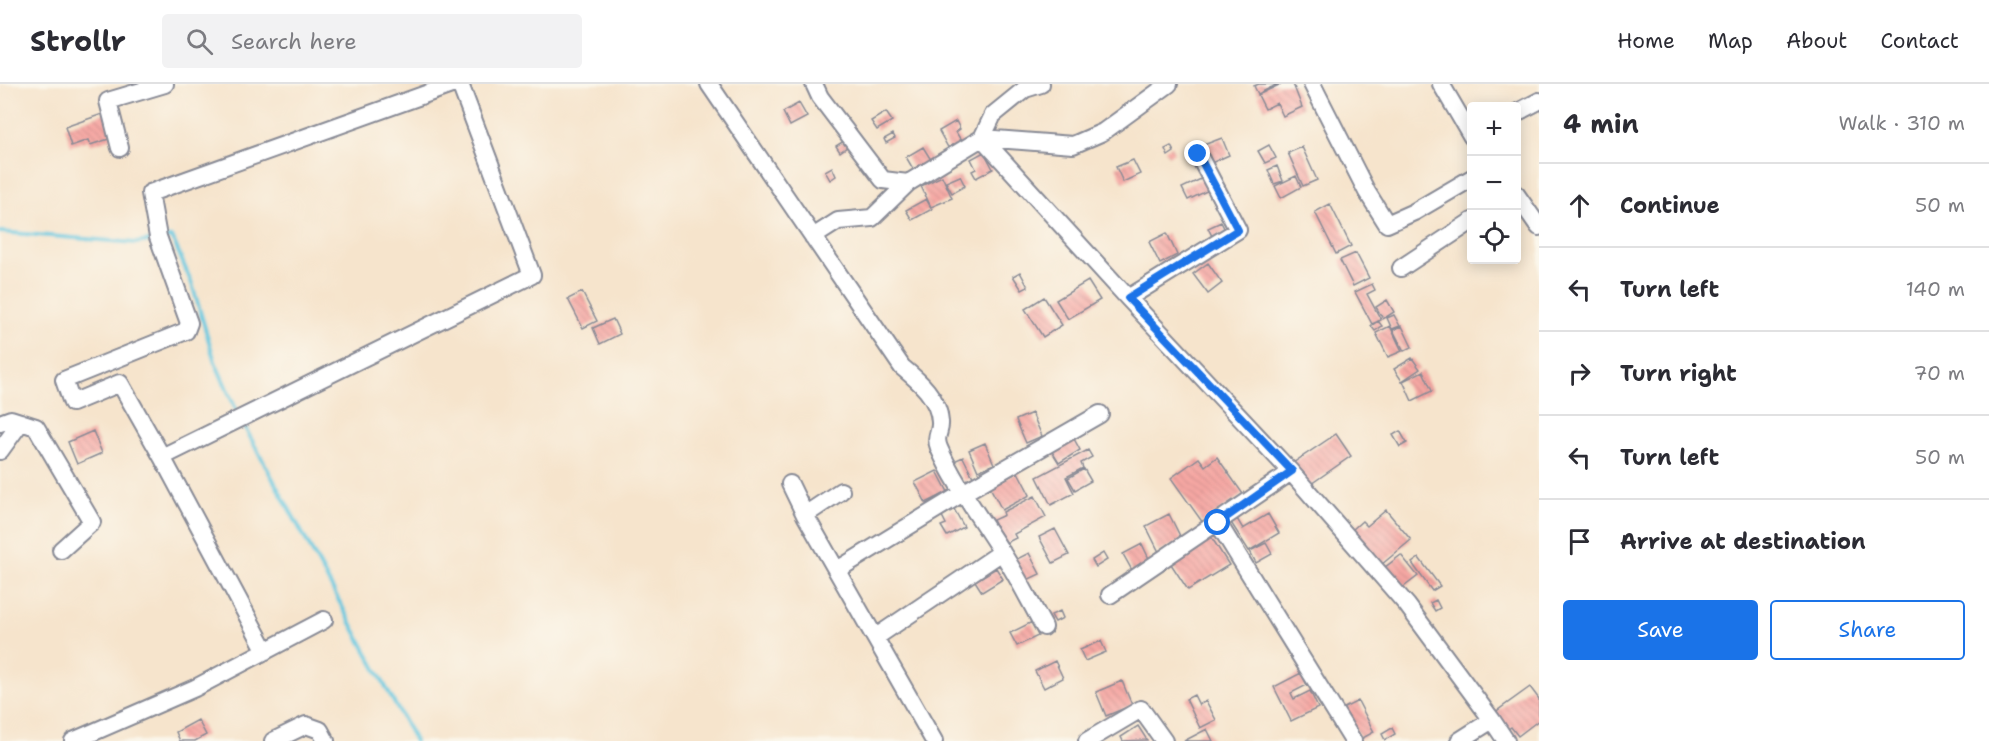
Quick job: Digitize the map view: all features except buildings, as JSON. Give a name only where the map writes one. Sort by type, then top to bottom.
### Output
[{"type":"street","points":[[120,148],[108,101],[165,84]]},
{"type":"street","points":[[266,651],[120,383],[72,404],[64,380],[186,331],[189,323],[159,241],[150,193],[454,84]]},
{"type":"street","points":[[162,457],[532,275],[460,84]]},
{"type":"street","points":[[709,84],[902,367],[923,385],[936,406],[941,423],[936,438],[963,493],[1002,552],[1044,627]]},
{"type":"street","points":[[814,84],[820,97],[882,180],[908,183]]},
{"type":"street","points":[[813,237],[838,221],[872,218],[908,183],[981,138],[993,115],[1025,89],[1041,84]]},
{"type":"street","points":[[981,138],[1073,145],[1103,132],[1169,84]]},
{"type":"street","points":[[1312,84],[1367,192],[1387,224],[1414,212],[1467,181]]},
{"type":"street","points":[[1441,84],[1467,128]]},
{"type":"street","points":[[1521,110],[1539,101]]},
{"type":"street","points":[[981,138],[1292,471],[1407,605],[1506,741]]},
{"type":"street","points":[[1128,298],[1238,230],[1198,154]]},
{"type":"street","points":[[1521,201],[1539,227]]},
{"type":"street","points":[[1401,268],[1467,224]]},
{"type":"street","points":[[837,570],[963,493],[1100,414]]},
{"type":"street","points":[[0,423],[11,419],[36,428],[92,522],[61,550]]},
{"type":"street","points":[[0,451],[21,422]]},
{"type":"street","points":[[1110,595],[1292,471]]},
{"type":"street","points":[[790,484],[805,515],[934,741]]},
{"type":"street","points":[[805,515],[841,491]]},
{"type":"street","points":[[1218,523],[1353,741]]},
{"type":"street","points":[[876,637],[1002,552]]},
{"type":"street","points":[[73,741],[195,688],[324,620]]},
{"type":"street","points":[[1088,741],[1141,710],[1164,741]]},
{"type":"street","points":[[1459,741],[1492,720]]},
{"type":"street","points":[[273,741],[306,725],[320,730],[326,741]]},
{"type":"waterway","points":[[0,232],[136,243],[155,240]]},
{"type":"waterway","points":[[162,239],[172,237],[192,284],[215,362],[238,414]]},
{"type":"waterway","points":[[243,424],[415,741]]},
{"type":"route","points":[[1198,154],[1238,230],[1128,298],[1292,471],[1218,523]]}]
